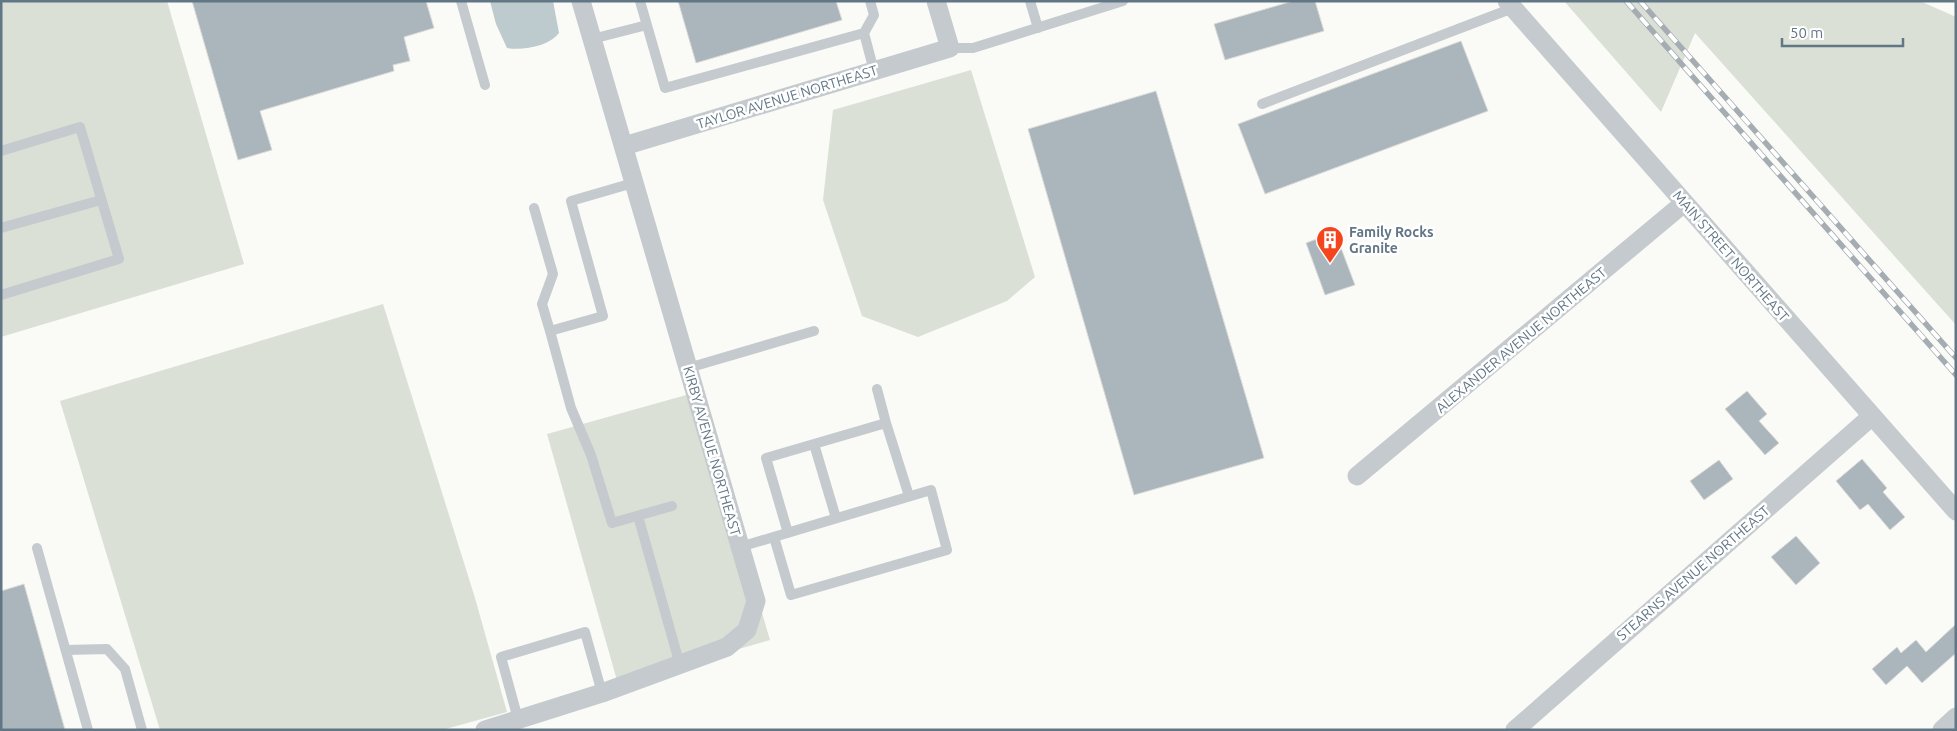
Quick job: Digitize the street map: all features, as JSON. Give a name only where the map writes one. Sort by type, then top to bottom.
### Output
[{"type":"street","name":"KIRBY AVENUE NORTHEAST","points":[[487,729],[602,693],[727,647],[747,630],[756,601],[581,1]]},
{"type":"street","points":[[936,1],[950,48]]},
{"type":"street","name":"MAIN STREET NORTHEAST","points":[[1510,5],[1956,511]]},
{"type":"street","name":"TAYLOR AVENUE NORTHEAST","points":[[624,146],[950,48]]},
{"type":"street","name":"ALEXANDER AVENUE NORTHEAST","points":[[1357,476],[1684,203]]},
{"type":"street","name":"STEARNS AVENUE NORTHEAST","points":[[1515,730],[1872,416]]},
{"type":"street","points":[[1942,730],[1956,718]]},
{"type":"lane","points":[[461,1],[485,85]]},
{"type":"lane","points":[[640,1],[665,88],[864,33]]},
{"type":"lane","points":[[870,1],[874,15],[864,33],[874,71]]},
{"type":"lane","points":[[1030,1],[1038,28]]},
{"type":"lane","points":[[950,48],[973,48],[1123,1]]},
{"type":"lane","points":[[1262,104],[1510,5]]},
{"type":"lane","points":[[592,39],[647,25]]},
{"type":"lane","points":[[1,151],[80,128],[119,259],[1,295]]},
{"type":"lane","points":[[550,331],[603,316],[571,201],[633,183]]},
{"type":"lane","points":[[1,228],[101,200]]},
{"type":"lane","points":[[534,208],[553,274],[542,304],[571,408],[591,455],[612,523],[672,506]]},
{"type":"lane","points":[[688,368],[814,331]]},
{"type":"lane","points":[[877,390],[909,496]]},
{"type":"lane","points":[[788,533],[766,458],[886,424]]},
{"type":"lane","points":[[814,444],[836,518]]},
{"type":"lane","points":[[740,547],[931,490],[947,550],[791,595],[774,538]]},
{"type":"lane","points":[[638,516],[680,665]]},
{"type":"lane","points":[[37,548],[88,730]]},
{"type":"lane","points":[[518,719],[501,658],[585,632],[602,693]]},
{"type":"lane","points":[[66,650],[107,649],[125,669],[142,730]]},
{"type":"shaded area","points":[[1,1],[167,1],[244,264],[1,337]]},
{"type":"shaded area","points":[[490,1],[553,1],[559,33],[542,44],[520,49],[507,48],[496,24]]},
{"type":"shaded area","points":[[1564,1],[1920,1],[1956,17],[1956,325],[1695,33],[1661,112]]},
{"type":"shaded area","points":[[971,70],[1035,277],[1007,301],[918,337],[862,316],[823,200],[833,110]]},
{"type":"shaded area","points":[[383,304],[475,598],[507,712],[442,730],[160,730],[60,401]]},
{"type":"shaded area","points":[[697,392],[770,640],[618,684],[547,434]]},
{"type":"building","points":[[192,1],[426,1],[434,28],[404,37],[410,61],[393,65],[394,71],[260,111],[272,150],[238,160]]},
{"type":"building","points":[[678,1],[836,1],[842,20],[696,63]]},
{"type":"building","points":[[1293,1],[1315,1],[1324,31],[1225,60],[1214,24]]},
{"type":"building","points":[[1461,41],[1488,111],[1265,194],[1238,124]]},
{"type":"building","points":[[1156,91],[1264,458],[1134,495],[1028,129]]},
{"type":"building","name":"Family Rocks Granite","points":[[1335,232],[1355,285],[1325,295],[1306,243]]},
{"type":"building","points":[[1747,391],[1767,414],[1759,421],[1779,443],[1765,455],[1725,409]]},
{"type":"building","points":[[1862,459],[1887,488],[1883,492],[1905,517],[1890,530],[1868,504],[1860,510],[1836,481]]},
{"type":"building","points":[[1719,460],[1733,479],[1704,500],[1690,481]]},
{"type":"building","points":[[1796,536],[1820,563],[1796,585],[1771,557]]},
{"type":"building","points":[[24,584],[65,730],[1,730],[1,591]]},
{"type":"building","points":[[1956,624],[1956,653],[1922,683],[1907,666],[1886,685],[1872,669],[1897,647],[1901,653],[1916,640],[1926,652]]},
{"type":"railway","points":[[1626,1],[1956,375]]},
{"type":"railway","points":[[1640,1],[1956,358]]},
{"type":"place","name":"Family Rocks Granite","points":[[1330,264]]}]
